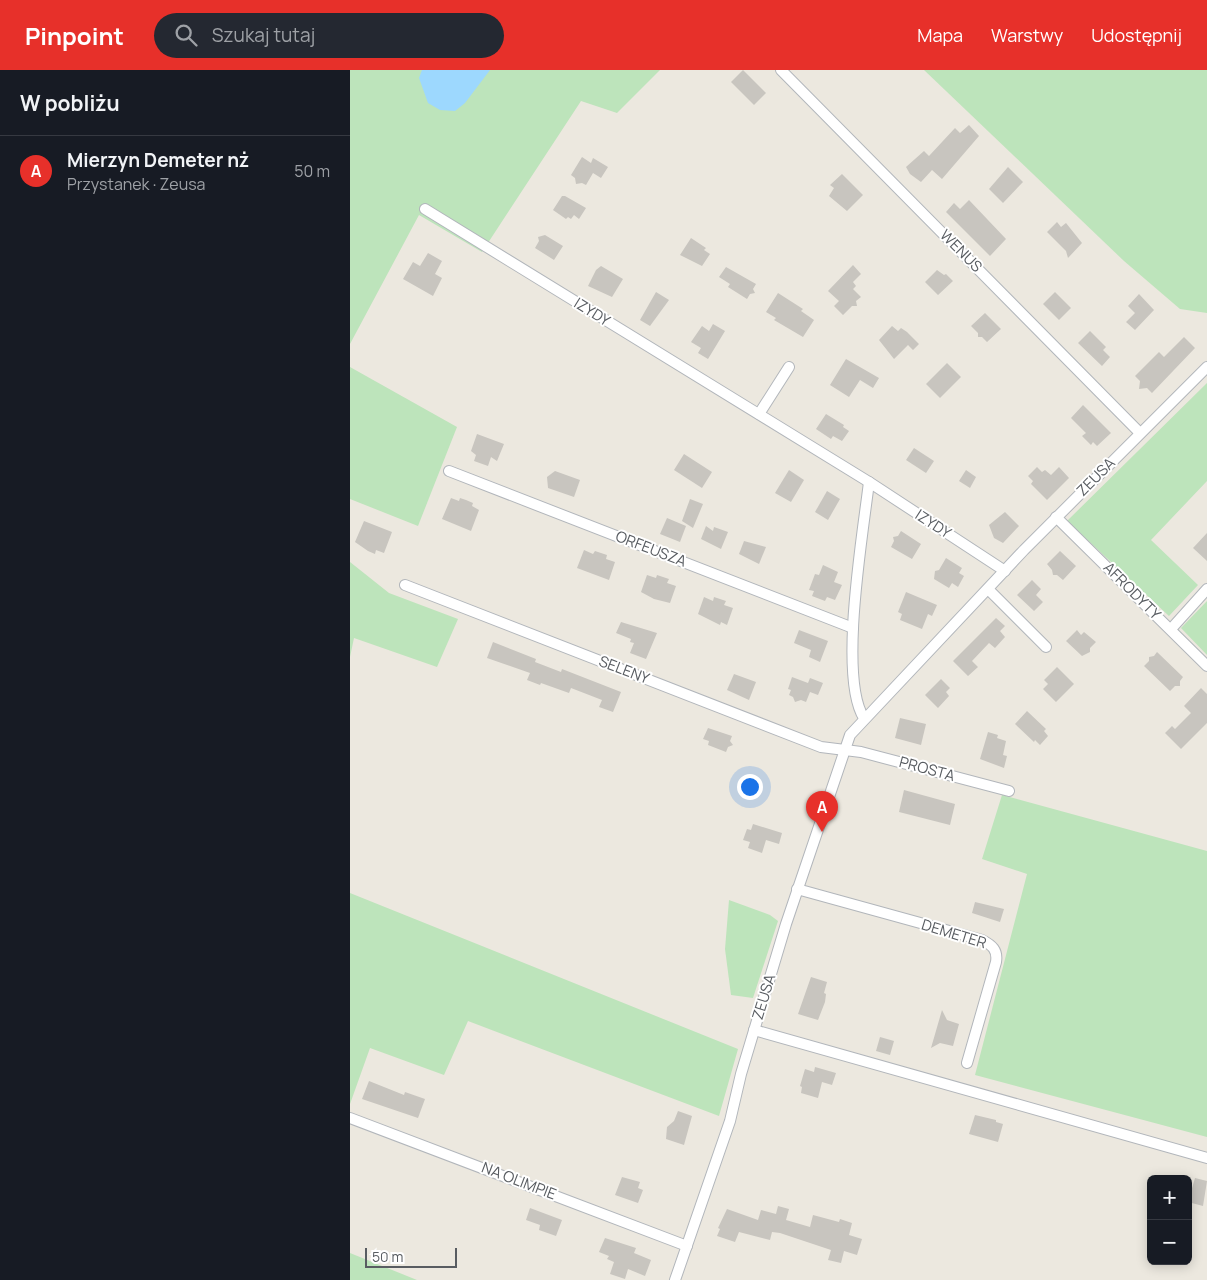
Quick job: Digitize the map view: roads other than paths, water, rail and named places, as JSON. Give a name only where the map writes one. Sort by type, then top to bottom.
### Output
[{"type":"street","name":"WENUS","points":[[781,70],[1140,433]]},
{"type":"street","name":"IZYDY","points":[[425,209],[869,482],[1005,570]]},
{"type":"street","points":[[759,414],[789,367]]},
{"type":"street","name":"ZEUSA","points":[[675,1280],[730,1121],[754,1030],[797,889],[843,750],[852,732],[1056,517],[1207,367]]},
{"type":"street","name":"ORFEUSZA","points":[[449,471],[853,628]]},
{"type":"street","points":[[864,718],[858,707],[854,687],[853,628],[869,482]]},
{"type":"street","name":"AFRODYTY","points":[[1056,517],[1207,666]]},
{"type":"street","name":"SELENY","points":[[405,585],[822,747],[843,750]]},
{"type":"street","points":[[988,589],[1046,647]]},
{"type":"street","points":[[1171,629],[1207,589]]},
{"type":"street","name":"PROSTA","points":[[843,750],[861,752],[1009,791]]},
{"type":"street","name":"DEMETER","points":[[797,889],[982,940],[993,946],[997,956],[996,962],[967,1063]]},
{"type":"street","points":[[754,1030],[1207,1158]]},
{"type":"street","name":"NA OLIMPIE","points":[[350,1118],[687,1246]]},
{"type":"water","points":[[422,70],[490,70],[465,103],[455,111],[440,110],[428,103],[419,78]]},
{"type":"place","name":"Mierzyn Demeter nż","points":[[822,832]]}]
